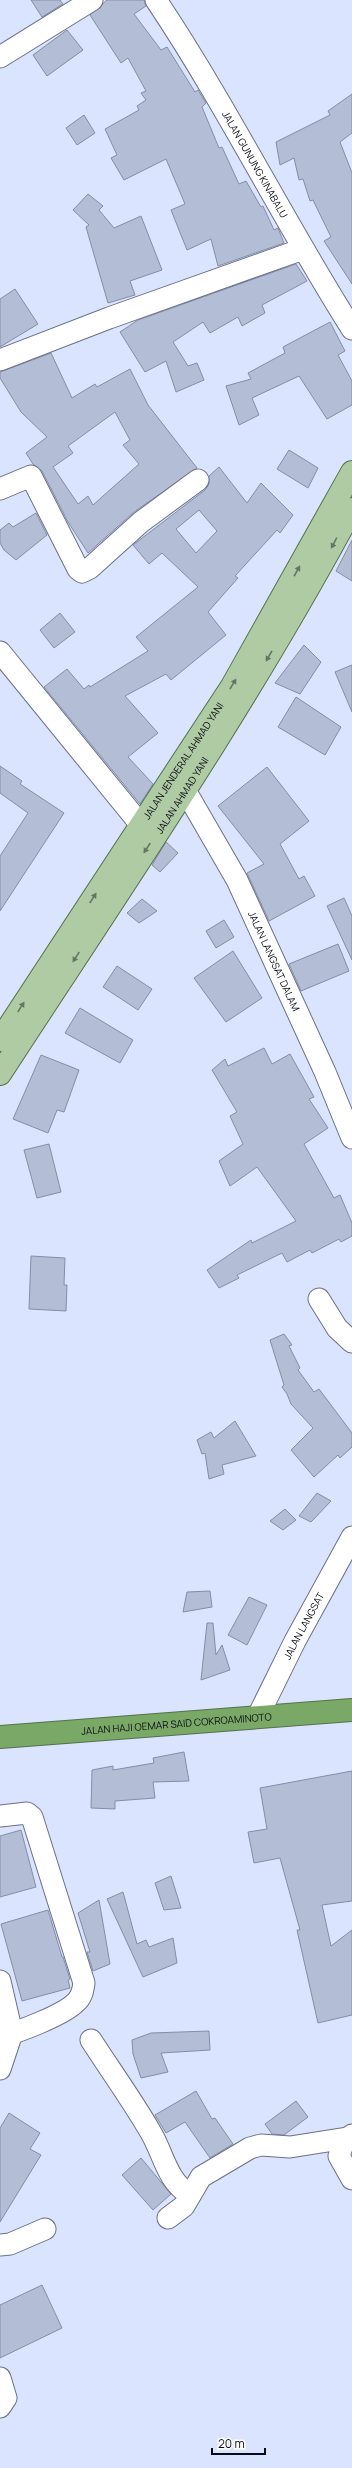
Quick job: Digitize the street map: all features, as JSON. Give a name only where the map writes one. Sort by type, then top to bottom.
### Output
[{"type":"highway","name":"JALAN HAJI OEMAR SAID COKROAMINOTO","points":[[0,1737],[258,1716],[352,1710]]},
{"type":"main road","name":"JALAN JENDERAL AHMAD YANI","points":[[0,1040],[232,686],[352,472]]},
{"type":"main road","name":"JALAN AHMAD YANI","points":[[0,1074],[250,690],[315,579],[352,509]]},
{"type":"street","points":[[0,57],[92,0]]},
{"type":"street","name":"JALAN GUNUNG KINABALU","points":[[156,0],[180,35],[279,204],[303,249],[352,329]]},
{"type":"street","points":[[0,360],[109,318],[303,249]]},
{"type":"street","points":[[0,489],[31,476],[78,569],[82,572],[90,568],[141,522],[198,480]]},
{"type":"street","points":[[0,652],[141,825]]},
{"type":"street","name":"JALAN LANGSAT DALAM","points":[[185,790],[236,880],[325,1072],[352,1138]]},
{"type":"street","points":[[319,1299],[337,1328],[352,1342]]},
{"type":"street","name":"JALAN LANGSAT","points":[[258,1716],[295,1641],[352,1538]]},
{"type":"street","points":[[0,1816],[27,1813],[32,1818],[84,1983],[83,1993],[76,2002],[66,2010],[6,2035]]},
{"type":"street","points":[[0,1981],[6,2035],[2,2059]]},
{"type":"street","points":[[91,2040],[151,2131],[171,2177],[182,2190],[190,2195]]},
{"type":"street","points":[[168,2218],[180,2211],[201,2177],[250,2148],[261,2145],[290,2147],[349,2136]]},
{"type":"street","points":[[349,2136],[339,2156],[352,2179]]},
{"type":"street","points":[[0,2244],[10,2244],[45,2230]]},
{"type":"street","points":[[0,2378],[6,2398],[0,2407]]},
{"type":"building","points":[[31,0],[60,0],[63,4],[42,17]]},
{"type":"building","points":[[107,0],[144,0],[146,6],[134,14],[161,50],[167,47],[195,92],[198,90],[206,103],[202,107],[219,148],[222,147],[239,184],[246,181],[261,207],[263,206],[274,230],[278,228],[284,243],[218,266],[211,239],[187,250],[171,210],[185,204],[166,159],[124,180],[111,158],[117,155],[105,129],[139,110],[137,106],[146,100],[141,93],[146,91],[128,58],[121,63],[90,15]]},
{"type":"building","points":[[67,30],[83,50],[47,76],[33,55]]},
{"type":"building","points":[[352,94],[352,133],[340,142],[352,173],[352,284],[324,241],[331,237],[313,200],[310,201],[303,179],[299,180],[294,158],[280,165],[276,142],[330,115],[328,111]]},
{"type":"building","points":[[84,115],[95,133],[77,145],[66,128]]},
{"type":"building","points":[[88,194],[103,206],[99,210],[114,228],[141,216],[162,270],[130,281],[135,295],[108,303],[86,227],[89,225],[73,210]]},
{"type":"building","points":[[296,264],[307,281],[262,305],[265,313],[242,326],[238,317],[210,333],[203,322],[173,342],[188,366],[197,363],[204,380],[176,392],[166,361],[145,372],[120,332],[138,320]]},
{"type":"building","points":[[15,289],[38,324],[0,347],[0,299]]},
{"type":"building","points":[[330,322],[345,351],[338,355],[352,381],[352,405],[327,419],[299,376],[252,398],[259,415],[239,425],[226,386],[251,379],[248,373],[285,353],[283,347]]},
{"type":"building","points":[[51,353],[72,398],[95,384],[97,387],[130,369],[148,405],[197,468],[134,512],[88,553],[68,522],[42,471],[33,464],[26,453],[47,437],[21,412],[0,378],[0,372]],"holes":[[[115,412],[130,440],[123,445],[139,464],[93,505],[88,496],[78,504],[53,467],[73,453],[68,446]]]},
{"type":"building","points":[[289,450],[318,468],[308,488],[277,469]]},
{"type":"building","points":[[219,467],[247,503],[261,483],[293,515],[280,533],[277,530],[235,576],[238,578],[208,612],[226,635],[171,680],[166,674],[125,696],[158,733],[128,757],[153,784],[140,804],[44,687],[67,669],[84,689],[89,685],[90,687],[148,651],[136,637],[198,587],[162,553],[149,564],[133,545],[205,490],[209,484],[209,476]],"holes":[[[199,510],[217,531],[196,553],[176,529]]]},
{"type":"building","points":[[36,513],[47,535],[16,560],[4,550],[0,543],[0,530],[9,523],[13,527]]},
{"type":"building","points":[[352,540],[352,581],[336,571]]},
{"type":"building","points":[[60,613],[75,632],[54,648],[40,630]]},
{"type":"building","points":[[304,645],[321,662],[300,694],[275,683]]},
{"type":"building","points":[[352,665],[352,712],[335,672]]},
{"type":"building","points":[[296,697],[341,727],[325,755],[278,727]]},
{"type":"building","points":[[0,766],[22,781],[20,784],[64,813],[0,911],[0,856],[28,813],[0,793]]},
{"type":"building","points":[[267,767],[309,821],[280,844],[299,879],[304,876],[315,896],[269,921],[247,873],[264,864],[218,806]]},
{"type":"building","points":[[166,842],[178,853],[160,872],[152,865]]},
{"type":"building","points":[[344,898],[352,916],[352,960],[327,906]]},
{"type":"building","points":[[142,899],[157,911],[139,923],[127,913]]},
{"type":"building","points":[[224,920],[234,937],[216,948],[206,931]]},
{"type":"building","points":[[338,944],[349,971],[301,991],[289,964]]},
{"type":"building","points":[[233,951],[262,998],[226,1022],[194,978]]},
{"type":"building","points":[[117,966],[152,989],[138,1010],[103,987]]},
{"type":"building","points":[[80,1008],[133,1040],[120,1063],[65,1033]]},
{"type":"building","points":[[264,1048],[272,1064],[290,1054],[314,1097],[309,1099],[328,1128],[304,1144],[334,1198],[340,1195],[352,1223],[352,1236],[341,1242],[339,1239],[312,1253],[310,1250],[287,1262],[282,1253],[237,1275],[239,1278],[219,1288],[207,1270],[251,1240],[252,1243],[296,1221],[257,1167],[230,1186],[219,1161],[243,1144],[230,1116],[237,1112],[212,1070],[225,1059],[228,1066]]},
{"type":"building","points":[[41,1055],[79,1070],[64,1112],[57,1110],[48,1133],[13,1119]]},
{"type":"building","points":[[49,1144],[61,1192],[37,1198],[24,1150]]},
{"type":"building","points":[[31,1256],[65,1258],[64,1285],[67,1285],[66,1311],[29,1309]]},
{"type":"building","points":[[284,1334],[292,1345],[289,1346],[300,1368],[298,1370],[314,1392],[319,1389],[352,1433],[352,1447],[340,1458],[338,1455],[314,1477],[291,1450],[313,1428],[291,1404],[282,1387],[284,1385],[270,1340]]},
{"type":"building","points":[[235,1421],[256,1456],[222,1465],[224,1474],[209,1479],[205,1453],[202,1454],[197,1440],[211,1432],[214,1438]]},
{"type":"building","points":[[317,1493],[331,1501],[311,1522],[299,1516]]},
{"type":"building","points":[[285,1509],[296,1520],[283,1530],[270,1521]]},
{"type":"building","points":[[210,1591],[212,1607],[183,1612],[187,1592]]},
{"type":"building","points":[[249,1597],[267,1605],[247,1645],[228,1635]]},
{"type":"building","points":[[207,1623],[213,1623],[216,1655],[222,1645],[230,1670],[201,1680]]},
{"type":"building","points":[[184,1752],[189,1781],[153,1782],[155,1798],[115,1801],[115,1809],[91,1808],[92,1770],[113,1766],[113,1770],[154,1763],[153,1758]]},
{"type":"building","points":[[352,1771],[352,1901],[322,1905],[331,1946],[352,1930],[352,2015],[318,2023],[297,1930],[300,1930],[280,1858],[254,1863],[248,1832],[267,1829],[260,1788]]},
{"type":"building","points":[[21,1830],[36,1887],[0,1897],[0,1836]]},
{"type":"building","points":[[171,1876],[181,1908],[164,1910],[155,1883]]},
{"type":"building","points":[[123,1892],[137,1944],[146,1940],[149,1947],[173,1938],[177,1963],[143,1977],[107,1899]]},
{"type":"building","points":[[99,1900],[110,1964],[93,1971],[87,1952],[90,1952],[78,1913]]},
{"type":"building","points":[[48,1910],[70,1979],[68,1980],[70,1988],[22,2001],[1,1924]]},
{"type":"building","points":[[209,2031],[210,2050],[161,2053],[168,2072],[141,2078],[133,2054],[132,2040],[151,2033]]},
{"type":"building","points":[[196,2091],[212,2119],[215,2118],[233,2144],[210,2158],[185,2122],[166,2133],[155,2115]]},
{"type":"building","points":[[296,2101],[308,2117],[284,2135],[272,2134],[265,2124]]},
{"type":"building","points":[[9,2113],[40,2133],[30,2149],[41,2155],[0,2222],[0,2128]]},
{"type":"building","points":[[141,2158],[171,2194],[153,2210],[122,2175]]},
{"type":"building","points":[[42,2285],[62,2328],[0,2358],[0,2305]]}]
